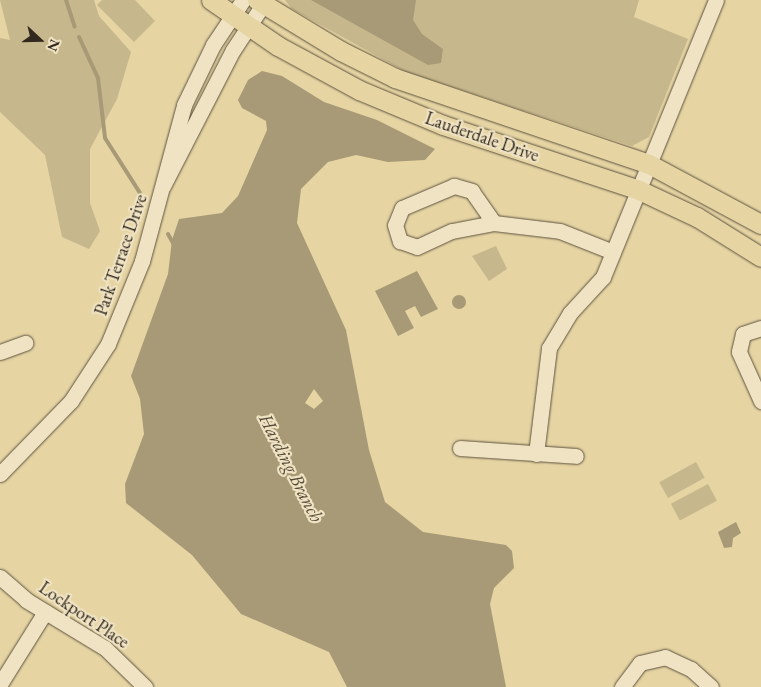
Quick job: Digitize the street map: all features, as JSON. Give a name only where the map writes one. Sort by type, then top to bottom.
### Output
[{"type":"main road","name":"Lauderdale Drive","points":[[211,0],[238,7],[249,26],[315,68],[399,108],[638,190],[697,217],[761,257]]},
{"type":"main road","name":"Lauderdale Drive","points":[[262,2],[395,78],[649,164],[761,224]]},
{"type":"street","points":[[536,454],[549,348],[603,277],[716,0]]},
{"type":"street","name":"Park Terrace Drive","points":[[0,474],[71,402],[108,344],[131,294],[163,186],[262,2]]},
{"type":"street","name":"Park Terrace Drive","points":[[163,186],[162,170],[184,104],[238,7]]},
{"type":"street","points":[[494,222],[472,191],[454,186],[402,208],[394,225],[400,241],[417,247],[452,231],[494,222],[560,231],[613,252]]},
{"type":"street","points":[[761,328],[743,334],[739,352],[761,401]]},
{"type":"street","points":[[0,352],[24,343]]},
{"type":"street","points":[[460,448],[576,456]]},
{"type":"street","name":"Lockport Place","points":[[0,576],[45,612],[105,648],[145,687]]},
{"type":"street","points":[[0,684],[45,612]]},
{"type":"street","points":[[622,687],[640,663],[665,657],[691,669],[711,687]]},
{"type":"shaded area","points":[[0,0],[94,0],[99,16],[131,52],[117,99],[90,149],[90,203],[100,231],[89,249],[62,237],[45,155],[0,112],[0,38],[10,40]]},
{"type":"shaded area","points":[[102,0],[135,0],[155,21],[134,42],[97,5]]},
{"type":"shaded area","points":[[285,0],[639,0],[634,17],[688,39],[649,137],[632,146],[406,72],[292,9]]},
{"type":"shaded area","points":[[496,246],[507,269],[489,281],[472,256]]},
{"type":"shaded area","points":[[696,462],[705,478],[668,498],[659,482]]},
{"type":"shaded area","points":[[708,484],[717,501],[680,520],[671,504]]},
{"type":"water","points":[[311,0],[416,0],[413,20],[422,34],[443,49],[441,63],[428,65]]},
{"type":"water","points":[[262,71],[282,76],[324,102],[377,120],[435,149],[425,160],[388,162],[356,155],[328,162],[301,189],[297,223],[346,330],[369,450],[385,502],[423,532],[506,545],[512,551],[514,568],[494,588],[490,604],[506,687],[347,687],[329,652],[241,614],[192,555],[126,503],[125,484],[144,434],[140,399],[131,376],[168,274],[172,240],[179,219],[222,213],[238,196],[267,130],[266,121],[242,108],[238,100],[248,80]],"holes":[[[314,389],[323,401],[314,409],[305,403]]]},
{"type":"water","points":[[417,271],[438,309],[421,317],[415,306],[405,311],[414,328],[398,336],[375,291]]},
{"type":"water","points":[[456,295],[462,295],[466,302],[462,309],[456,309],[452,305],[452,299]]},
{"type":"water","points":[[736,522],[741,533],[733,538],[732,547],[724,548],[718,532]]},
{"type":"waterway","name":"Harding Branch","points":[[66,0],[75,27]]},
{"type":"waterway","name":"Harding Branch","points":[[79,37],[98,78],[105,138],[140,193]]},
{"type":"waterway","name":"Harding Branch","points":[[168,234],[174,245]]}]
